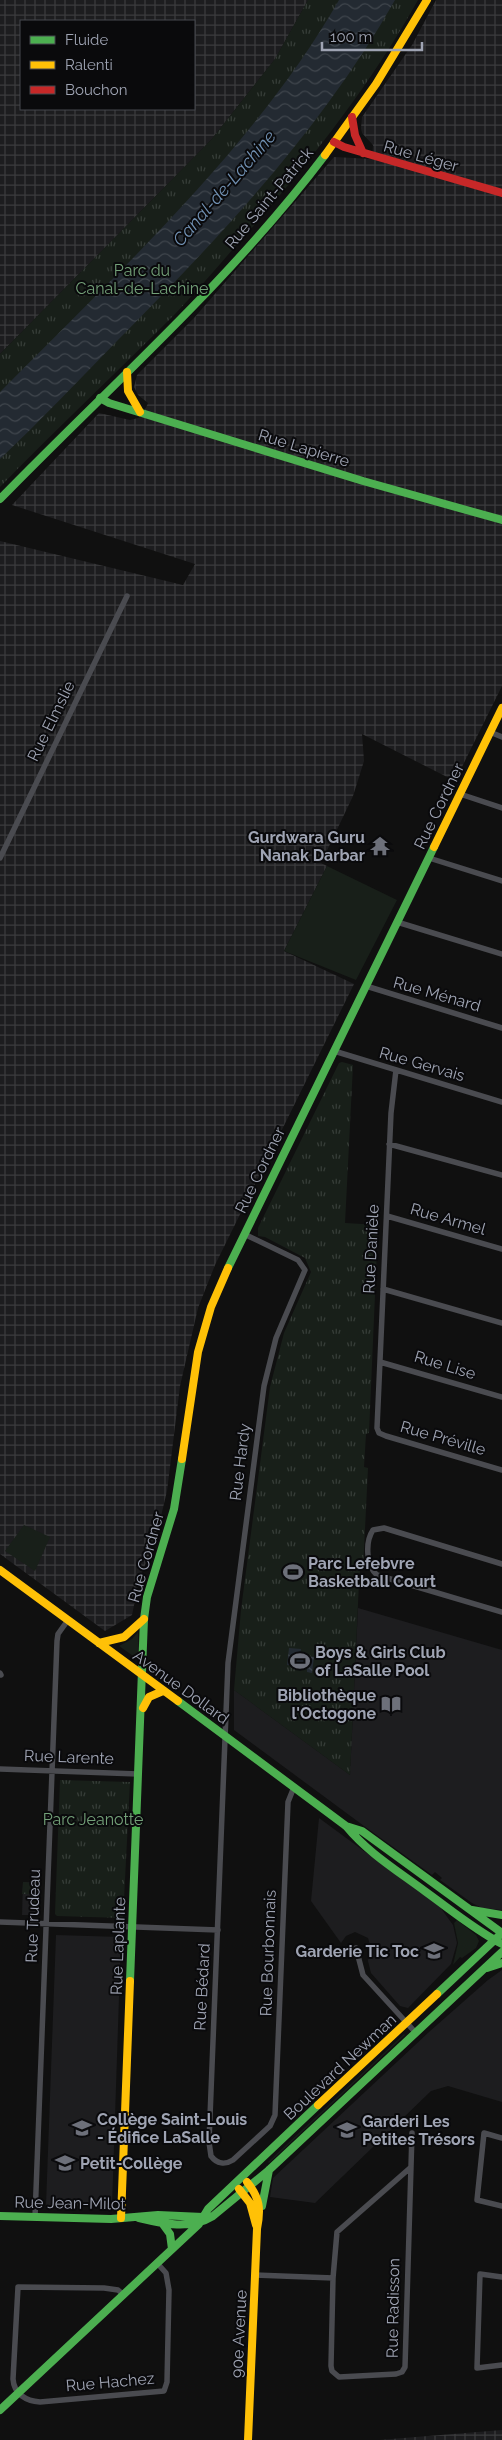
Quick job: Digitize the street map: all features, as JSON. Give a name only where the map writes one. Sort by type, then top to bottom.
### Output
[{"type":"street","name":"Rue Saint-Patrick","points":[[0,499],[199,300],[295,192],[334,142],[386,68],[427,0]]},
{"type":"street","points":[[352,117],[356,138],[363,153]]},
{"type":"street","name":"Rue Léger","points":[[334,142],[363,153],[502,193]]},
{"type":"street","points":[[127,372],[128,391],[140,412]]},
{"type":"street","name":"Rue Lapierre","points":[[100,398],[368,482],[502,520]]},
{"type":"street","name":"Rue Elmslie","points":[[0,858],[127,596]]},
{"type":"street","name":"Rue Cordner","points":[[142,1674],[144,1620],[147,1597],[174,1509],[198,1352],[218,1288],[502,708]]},
{"type":"street","points":[[490,732],[502,737]]},
{"type":"street","points":[[460,794],[502,808]]},
{"type":"street","points":[[429,858],[502,881]]},
{"type":"street","points":[[397,922],[502,954]]},
{"type":"street","name":"Rue Ménard","points":[[366,986],[502,1028]]},
{"type":"street","name":"Rue Gervais","points":[[334,1051],[502,1102]]},
{"type":"street","name":"Rue Danièle","points":[[377,1430],[389,1144],[393,1079],[396,1070]]},
{"type":"street","points":[[389,1144],[502,1175]]},
{"type":"street","name":"Rue Armel","points":[[387,1216],[502,1249]]},
{"type":"street","name":"Rue Hardy","points":[[224,1736],[228,1663],[264,1386],[276,1338],[305,1270],[298,1260],[244,1234]]},
{"type":"street","points":[[383,1289],[502,1322]]},
{"type":"street","name":"Rue Lise","points":[[380,1362],[502,1397]]},
{"type":"street","name":"Rue Préville","points":[[377,1430],[386,1436],[502,1470]]},
{"type":"street","points":[[502,1564],[384,1528],[374,1530],[369,1541],[370,1565],[377,1575],[502,1612]]},
{"type":"street","name":"Avenue Dollard","points":[[0,1570],[346,1826],[356,1839],[502,1944]]},
{"type":"street","name":"Rue Trudeau","points":[[35,2217],[58,1638],[68,1620]]},
{"type":"street","points":[[99,1643],[124,1639],[135,1631],[144,1620]]},
{"type":"street","name":"Rue Laplante","points":[[121,2218],[142,1674]]},
{"type":"street","points":[[140,1712],[149,1696],[164,1691]]},
{"type":"street","name":"Rue Bédard","points":[[224,1736],[209,2142],[211,2156],[220,2163],[231,2161],[274,2120]]},
{"type":"street","name":"Rue Larente","points":[[0,1769],[138,1774]]},
{"type":"street","name":"Rue Bourbonnais","points":[[274,2120],[288,1802],[294,1787]]},
{"type":"street","name":"Avenue Dollard","points":[[346,1826],[362,1831],[502,1933]]},
{"type":"street","points":[[468,1909],[502,1915]]},
{"type":"street","points":[[0,1922],[218,1930]]},
{"type":"street","name":"Boulevard Newman","points":[[0,2410],[172,2249],[201,2220],[208,2209],[234,2184],[502,1933]]},
{"type":"street","points":[[356,1948],[363,1975],[416,2033]]},
{"type":"street","name":"Boulevard Newman","points":[[201,2220],[214,2216],[249,2184],[269,2170],[502,1952]]},
{"type":"street","points":[[483,1970],[502,1962]]},
{"type":"street","name":"Rue Radisson","points":[[410,2168],[337,2232],[333,2278],[331,2366],[335,2375],[339,2377],[402,2372],[405,2367],[412,2133]]},
{"type":"street","points":[[502,2138],[484,2133],[477,2200],[502,2206]]},
{"type":"street","name":"90e Avenue","points":[[248,2440],[257,2229],[264,2198],[265,2181],[269,2170]]},
{"type":"street","points":[[243,2177],[257,2195],[261,2208]]},
{"type":"street","name":"90e Avenue","points":[[234,2184],[251,2206],[257,2229]]},
{"type":"street","name":"Rue Jean-Milot","points":[[0,2216],[139,2218],[158,2215],[201,2220]]},
{"type":"street","name":"Rue Jean-Milot","points":[[139,2218],[162,2223],[201,2220]]},
{"type":"street","points":[[162,2223],[170,2234],[172,2249]]},
{"type":"street","name":"Rue Hachez","points":[[18,2394],[28,2400],[40,2402],[156,2393],[165,2390],[170,2297],[167,2277],[157,2263]]},
{"type":"street","points":[[502,2277],[480,2274],[476,2368],[502,2365]]},
{"type":"street","points":[[255,2275],[333,2278]]},
{"type":"street","points":[[18,2394],[13,2380],[18,2287],[104,2288],[118,2290],[124,2295]]},
{"type":"shaded area","points":[[0,0],[308,0],[275,59],[211,140],[0,354]]},
{"type":"shaded area","points":[[436,0],[502,0],[502,686],[455,781],[362,734],[364,761],[353,796],[321,863],[327,866],[284,951],[354,984],[215,1265],[198,1308],[180,1386],[167,1491],[156,1537],[139,1580],[132,1615],[105,1631],[0,1554],[0,541],[183,585],[195,564],[12,505],[99,413],[130,420],[142,417],[148,403],[138,395],[134,387],[137,375],[194,318],[334,157],[372,159],[373,145],[362,133],[362,117],[412,45]]},
{"type":"shaded area","points":[[358,1608],[502,1650],[502,1910],[482,1908],[472,1903],[440,1880],[442,1878],[435,1872],[432,1875],[234,1730],[234,1690],[350,1775]]},
{"type":"shaded area","points":[[319,1818],[440,1907],[453,1925],[457,1943],[451,1964],[408,2008],[400,2006],[371,1973],[368,1961],[370,1945],[368,1938],[355,1932],[346,1936],[341,1943],[311,1901]]},
{"type":"shaded area","points":[[23,1882],[40,1883],[39,1915],[22,1915]]},
{"type":"shaded area","points":[[56,1935],[121,1937],[112,2207],[46,2205]]},
{"type":"shaded area","points":[[502,1970],[502,2102],[448,2086],[431,2091],[315,2203],[270,2197],[273,2178],[429,2032]]},
{"type":"shaded area","points":[[502,2430],[502,2440],[379,2440]]},
{"type":"green space","name":"Parc du Canal-de-Lachine","points":[[308,0],[418,0],[356,98],[309,160],[259,220],[175,314],[0,487],[0,354],[211,140],[275,59]]},
{"type":"green space","points":[[327,866],[397,900],[356,980],[284,951]]},
{"type":"green space","points":[[339,1063],[353,1065],[345,1223],[378,1225],[369,1433],[366,1434],[364,1467],[368,1468],[363,1569],[360,1570],[359,1582],[350,1775],[234,1690],[241,1610],[270,1387],[284,1333],[311,1272],[305,1258],[265,1237],[258,1236],[258,1228]]},
{"type":"green space","points":[[24,1525],[50,1537],[35,1571],[5,1551]]},
{"type":"green space","points":[[138,1632],[139,1657],[136,1658],[119,1646],[132,1639]]},
{"type":"green space","name":"Parc Jeanotte","points":[[60,1780],[130,1782],[123,1918],[57,1916],[55,1914]]},
{"type":"green space","points":[[23,1882],[32,1883],[32,1888],[40,1888],[39,1908],[34,1908],[34,1894],[22,1894]]},
{"type":"green space","points":[[457,1920],[476,1935],[479,1941],[476,1948],[462,1958],[460,1957],[453,1965],[458,1943],[454,1923]]},
{"type":"green space","points":[[404,2034],[405,2035],[268,2162]]},
{"type":"water","name":"Canal-de-Lachine","points":[[339,0],[395,0],[335,93],[267,180],[156,302],[0,459],[0,392],[137,254],[226,157],[267,107],[305,54]]},
{"type":"water","name":"Boys & Girls Club of LaSalle Pool","points":[[289,1648],[301,1649],[300,1655],[314,1657],[312,1673],[307,1672],[307,1667],[287,1665]]},
{"type":"traffic: fast","points":[[0,499],[209,290],[288,202],[325,155]]},
{"type":"traffic: fast","points":[[100,398],[109,403],[363,481],[502,520]]},
{"type":"traffic: fast","points":[[228,1268],[434,847]]},
{"type":"traffic: fast","points":[[130,1981],[144,1619],[147,1597],[174,1509],[182,1459]]},
{"type":"traffic: fast","points":[[178,1701],[346,1826],[364,1845],[384,1861],[473,1926],[502,1944]]},
{"type":"traffic: fast","points":[[346,1826],[362,1831],[502,1933]]},
{"type":"traffic: fast","points":[[472,1910],[502,1915]]},
{"type":"traffic: fast","points":[[437,1994],[502,1933]]},
{"type":"traffic: fast","points":[[139,2218],[167,2224],[186,2224],[195,2223],[213,2216],[269,2170],[502,1952]]},
{"type":"traffic: fast","points":[[487,1968],[502,1963]]},
{"type":"traffic: fast","points":[[0,2410],[199,2224],[208,2209],[318,2105]]},
{"type":"traffic: fast","points":[[262,2206],[269,2170]]},
{"type":"traffic: fast","points":[[0,2216],[111,2219],[158,2215],[203,2217]]},
{"type":"traffic: fast","points":[[162,2223],[170,2234],[172,2249]]},
{"type":"traffic: slow","points":[[325,155],[376,84],[427,0]]},
{"type":"traffic: slow","points":[[127,372],[128,391],[140,412]]},
{"type":"traffic: slow","points":[[434,847],[502,708]]},
{"type":"traffic: slow","points":[[182,1459],[198,1352],[211,1307],[228,1268]]},
{"type":"traffic: slow","points":[[0,1570],[178,1701]]},
{"type":"traffic: slow","points":[[99,1643],[124,1637],[144,1619]]},
{"type":"traffic: slow","points":[[143,1708],[149,1697],[163,1691]]},
{"type":"traffic: slow","points":[[121,2218],[130,1981]]},
{"type":"traffic: slow","points":[[318,2105],[437,1994]]},
{"type":"traffic: slow","points":[[247,2182],[255,2193],[259,2210],[248,2440]]},
{"type":"traffic: slow","points":[[239,2189],[250,2203],[256,2225]]},
{"type":"traffic: jam","points":[[352,117],[355,135],[363,153]]},
{"type":"traffic: jam","points":[[334,142],[344,147],[502,193]]},
{"type":"place","name":"Gurdwara Guru Nanak Darbar","points":[[380,846]]},
{"type":"place","name":"Parc Lefebvre Basketball Court","points":[[293,1572]]},
{"type":"place","name":"Boys & Girls Club of LaSalle Pool","points":[[300,1661]]},
{"type":"place","name":"Bibliothèque l'Octogone","points":[[391,1704]]},
{"type":"place","name":"Garderie Tic Toc","points":[[434,1951]]},
{"type":"place","name":"Collège Saint-Louis - Édifice LaSalle","points":[[82,2128]]},
{"type":"place","name":"Garderi Les Petites Trésors","points":[[347,2130]]},
{"type":"place","name":"Petit-Collège","points":[[65,2163]]}]
